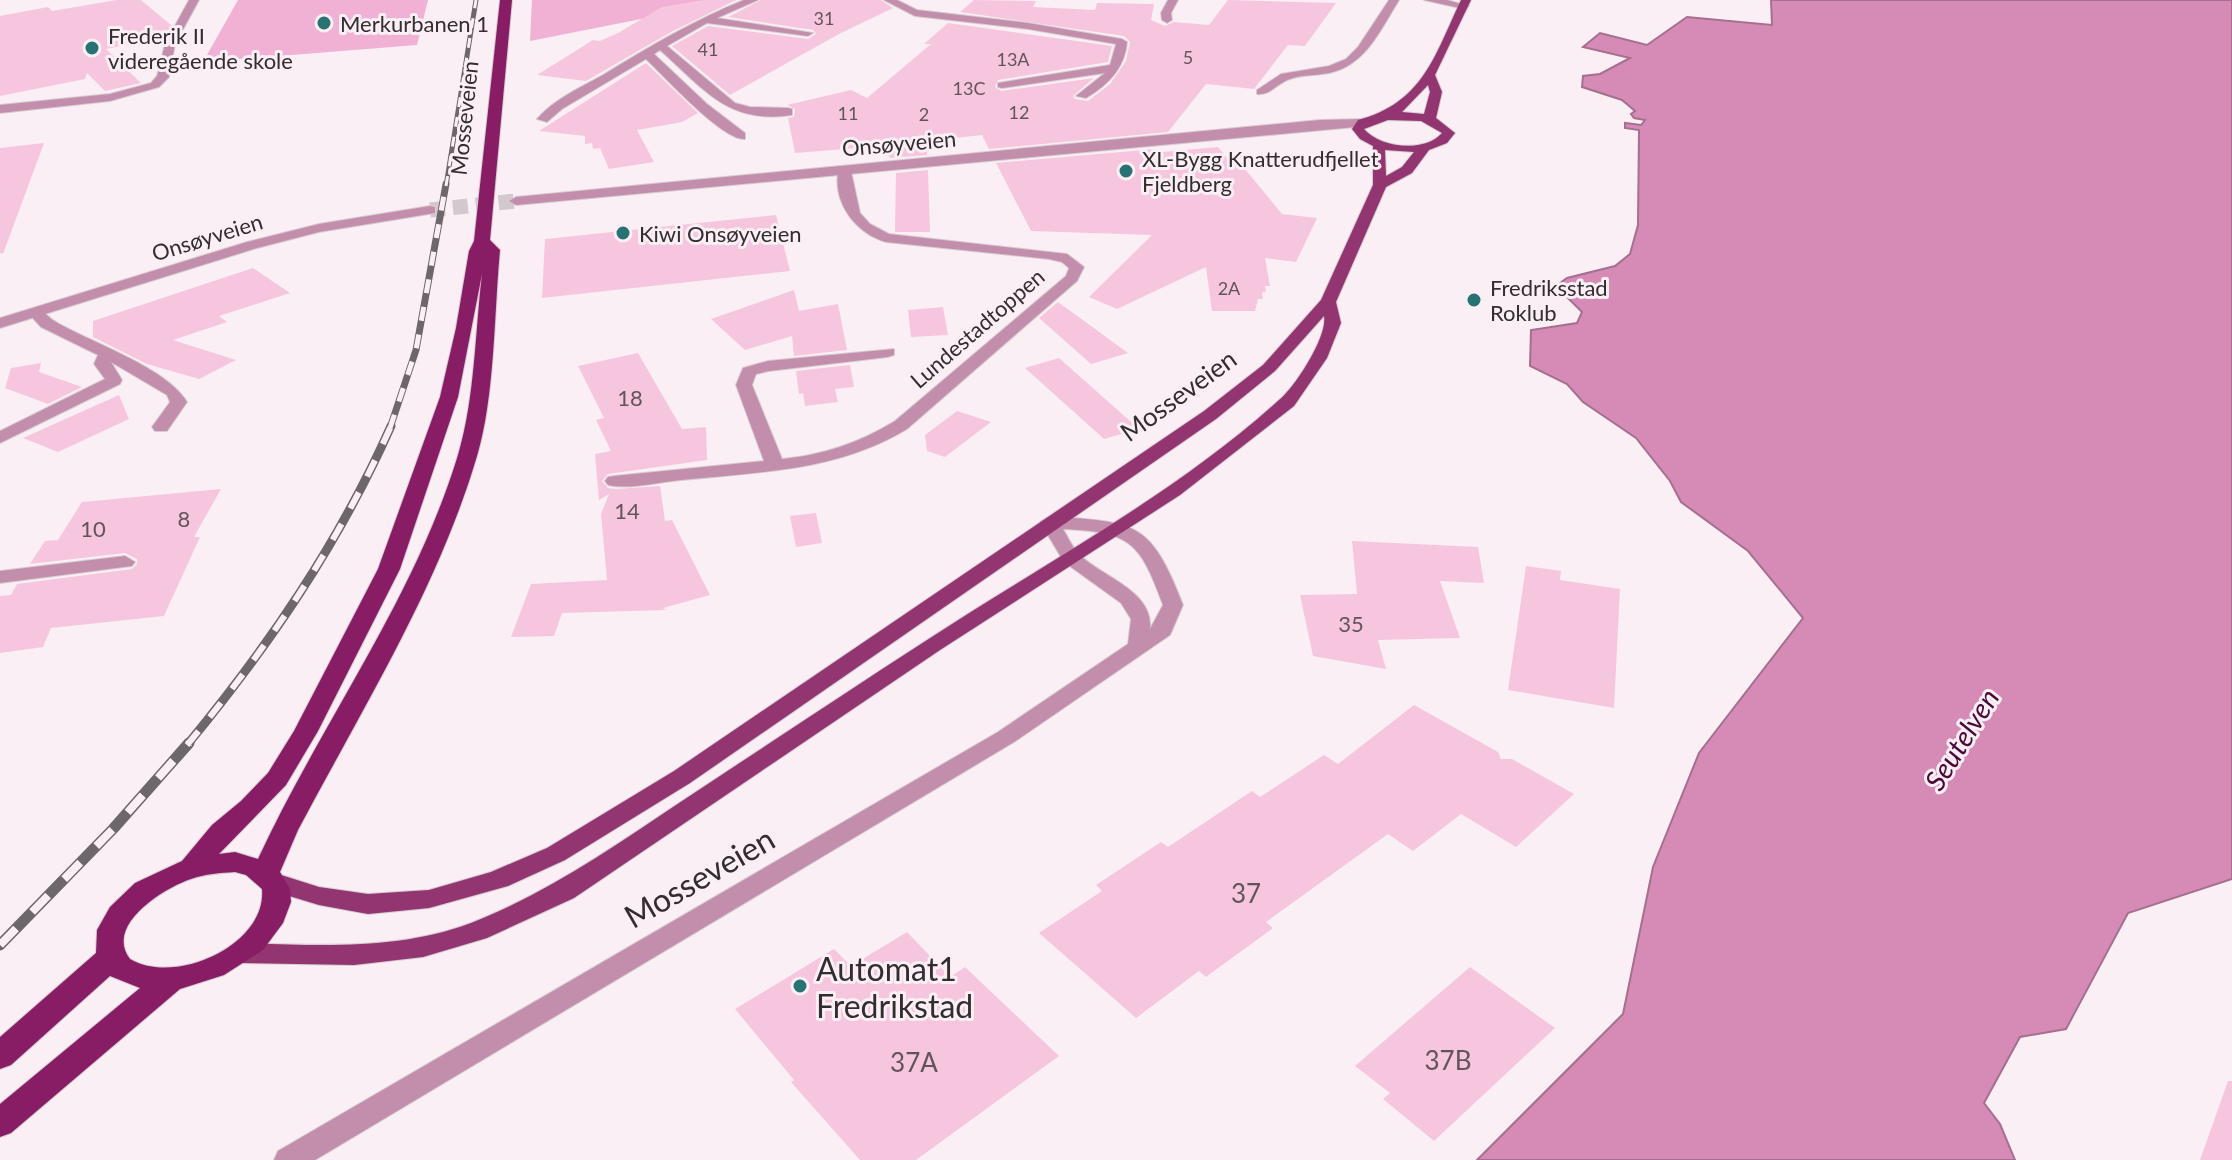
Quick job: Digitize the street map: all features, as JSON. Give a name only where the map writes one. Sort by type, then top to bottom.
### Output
[{"type":"highway","name":"Mosseveien","points":[[193,867],[221,832],[250,808],[277,779],[306,731],[389,569],[449,397],[465,328],[477,251],[482,241],[506,0]]},
{"type":"highway","name":"Mosseveien","points":[[270,877],[285,830],[425,569],[468,454],[478,396],[492,250],[482,241]]},
{"type":"highway","points":[[235,862],[270,877],[279,894],[277,908],[269,923],[239,953],[196,974],[172,979],[133,976],[119,969],[110,958],[108,945],[120,914],[152,886],[193,867],[235,862]]},
{"type":"highway","points":[[0,1056],[110,958]]},
{"type":"highway","points":[[0,1123],[172,979]]},
{"type":"main road","points":[[1388,116],[1429,120],[1444,126],[1449,133],[1447,140],[1425,147],[1379,144],[1361,129],[1399,109],[1430,76],[1465,3]]},
{"type":"main road","points":[[1429,120],[1436,92],[1430,76]]},
{"type":"main road","name":"Mosseveien","points":[[270,877],[319,896],[368,904],[429,899],[499,879],[556,854],[682,777],[1238,396],[1269,368],[1328,302],[1380,185],[1379,144]]},
{"type":"main road","points":[[1380,185],[1407,170],[1425,147]]},
{"type":"main road","name":"Mosseveien","points":[[239,953],[365,955],[424,947],[499,923],[565,891],[933,645],[1173,491],[1288,402],[1319,358],[1333,323],[1328,302]]},
{"type":"street","points":[[0,109],[110,97],[155,85],[163,77],[170,44],[194,0]]},
{"type":"street","points":[[543,119],[558,106],[705,19],[753,0]]},
{"type":"street","points":[[889,0],[915,13],[1122,42],[1122,51],[1104,84],[1082,96]]},
{"type":"street","points":[[1167,20],[1166,13],[1173,0]]},
{"type":"street","points":[[1261,92],[1285,76],[1332,69],[1350,61],[1362,49],[1394,0]]},
{"type":"street","points":[[1429,0],[1465,3]]},
{"type":"street","points":[[705,19],[808,33]]},
{"type":"street","points":[[660,45],[731,106],[750,111],[788,112]]},
{"type":"street","points":[[647,54],[703,107],[741,136]]},
{"type":"street","points":[[1002,85],[1112,68]]},
{"type":"street","name":"Onsøyveien","points":[[516,201],[1287,129],[1361,129]]},
{"type":"street","name":"Lundestadtoppen","points":[[614,481],[817,463],[871,444],[901,425],[1072,278],[1077,267],[1067,258],[886,238],[867,231],[857,224],[846,193],[844,171]]},
{"type":"street","name":"Onsøyveien","points":[[0,323],[265,241],[319,228],[430,210]]},
{"type":"street","points":[[36,313],[47,324],[107,353],[173,392],[179,402],[161,427]]},
{"type":"street","name":"Lundestadtoppen","points":[[775,465],[744,385],[749,371],[888,352]]},
{"type":"street","points":[[0,438],[114,380],[102,364],[107,353]]},
{"type":"street","points":[[1050,522],[1117,527]]},
{"type":"street","points":[[1050,522],[1071,558],[1129,599],[1141,619],[1138,646]]},
{"type":"street","name":"Mosseveien","points":[[289,1160],[1006,737],[1163,630],[1173,605],[1162,575],[1148,550],[1117,527]]},
{"type":"street","points":[[0,577],[125,562]]},
{"type":"shaded area","name":"Merkurbanen 1","points":[[238,0],[428,0],[417,45],[203,62]]},
{"type":"shaded area","points":[[532,0],[737,0],[530,41]]},
{"type":"water","name":"Seutelven","points":[[1771,0],[2232,0],[2232,879],[2128,913],[2066,1029],[2020,1037],[1984,1103],[2000,1124],[2015,1160],[1477,1160],[1623,1014],[1653,867],[1699,753],[1803,618],[1748,551],[1681,502],[1670,481],[1636,438],[1583,402],[1567,384],[1530,366],[1531,330],[1577,323],[1582,312],[1556,286],[1567,278],[1615,266],[1630,254],[1638,225],[1639,130],[1625,128],[1625,123],[1641,125],[1645,120],[1634,118],[1631,114],[1635,111],[1622,100],[1582,87],[1583,76],[1600,74],[1630,58],[1583,47],[1600,33],[1647,45],[1687,17],[1772,25]]},
{"type":"building","name":"Frederik II videregående skole","points":[[117,0],[141,0],[172,26],[165,37],[106,49],[141,83],[105,91],[87,73],[85,79],[0,96],[0,16],[48,7],[52,11]]},
{"type":"building","points":[[704,0],[736,0],[671,32],[586,81],[537,75],[593,40],[600,41],[618,33],[662,7]]},
{"type":"building","points":[[761,0],[881,0],[893,8],[839,34],[730,95],[672,46],[708,26],[808,39],[816,34],[813,30],[728,17]]},
{"type":"building","points":[[974,0],[1036,1],[1033,7],[1095,10],[1097,3],[1154,4],[1151,20],[1165,26],[1174,22],[1209,25],[1228,0],[1336,3],[1305,46],[1288,45],[1254,89],[1206,84],[1168,132],[989,149],[982,135],[927,141],[927,155],[890,158],[883,146],[795,153],[788,118],[794,117],[795,109],[787,105],[851,90],[867,98],[931,44],[924,44],[948,23],[1112,46],[1108,62],[998,80],[995,87],[1001,91],[1094,78],[1073,96],[1088,101],[1110,84],[1126,61],[1130,42],[1124,36],[960,12]]},
{"type":"building","points":[[646,63],[698,113],[682,122],[637,130],[654,162],[609,169],[600,148],[593,149],[592,143],[585,144],[585,136],[539,131]]},
{"type":"building","points":[[44,143],[3,254],[0,253],[0,148]]},
{"type":"building","points":[[1218,147],[1227,158],[1235,157],[1282,214],[1317,218],[1296,262],[1265,258],[1270,286],[1265,286],[1266,292],[1262,292],[1263,299],[1258,299],[1255,311],[1212,311],[1206,267],[1117,309],[1089,297],[1152,235],[1031,231],[996,163],[1155,149],[1151,153]]},
{"type":"building","points":[[928,170],[930,232],[895,232],[896,173]]},
{"type":"building","points":[[776,215],[790,271],[542,298],[545,239]]},
{"type":"building","points":[[253,268],[290,293],[219,316],[227,322],[173,340],[236,360],[199,379],[147,364],[93,337],[93,321]]},
{"type":"building","points":[[794,290],[799,311],[838,304],[847,350],[794,356],[792,336],[745,350],[711,319]]},
{"type":"building","points":[[1058,302],[1128,353],[1091,364],[1039,318]]},
{"type":"building","points":[[943,307],[948,335],[911,337],[908,310]]},
{"type":"building","points":[[638,353],[682,429],[706,427],[707,460],[608,474],[602,481],[608,488],[616,489],[660,486],[665,521],[672,520],[710,595],[663,608],[666,610],[562,613],[554,636],[511,637],[531,584],[607,580],[601,514],[609,494],[599,500],[595,454],[611,451],[596,420],[604,418],[578,366]]},
{"type":"building","points":[[1059,358],[1139,429],[1104,439],[1025,368]]},
{"type":"building","points":[[41,363],[39,372],[82,387],[48,404],[5,388],[11,368]]},
{"type":"building","points":[[850,365],[854,387],[835,389],[838,402],[805,406],[803,393],[799,394],[796,371]]},
{"type":"building","points":[[119,395],[129,419],[58,452],[23,438]]},
{"type":"building","points":[[957,411],[991,422],[945,457],[927,451],[925,435]]},
{"type":"building","points":[[221,489],[194,537],[200,537],[164,616],[51,628],[43,647],[0,653],[0,596],[11,595],[17,584],[132,569],[137,564],[137,559],[125,553],[30,564],[45,541],[58,540],[82,502]]},
{"type":"building","points":[[816,513],[822,543],[796,547],[790,516]]},
{"type":"building","points":[[1352,541],[1478,547],[1484,583],[1440,581],[1460,638],[1378,640],[1386,669],[1313,656],[1300,595],[1357,594]]},
{"type":"building","points":[[1526,566],[1561,571],[1560,580],[1620,589],[1614,708],[1508,690]]},
{"type":"building","points":[[1414,705],[1498,752],[1501,759],[1512,759],[1574,794],[1516,847],[1461,814],[1413,851],[1388,834],[1266,922],[1273,928],[1206,977],[1199,971],[1136,1018],[1039,933],[1102,891],[1096,885],[1161,842],[1168,847],[1252,791],[1260,797],[1324,755],[1338,764]]},
{"type":"building","points":[[907,932],[950,977],[965,967],[1059,1056],[916,1160],[860,1160],[791,1082],[794,1080],[735,1009],[834,949],[851,966]]},
{"type":"building","points":[[1470,967],[1555,1028],[1434,1141],[1383,1099],[1390,1093],[1355,1066]]},
{"type":"building","points":[[2228,1081],[2232,1081],[2232,1160],[2200,1160]]},
{"type":"tunnel","points":[[430,210],[516,201]]},
{"type":"railway","points":[[446,186],[476,0]]},
{"type":"railway","points":[[390,428],[416,350],[446,184]]},
{"type":"railway","points":[[187,745],[246,670],[300,592],[349,511],[391,426]]},
{"type":"railway","points":[[0,945],[113,829],[189,743]]},
{"type":"place","name":"Merkurbanen 1","points":[[324,23]]},
{"type":"place","name":"Frederik II videregående skole","points":[[92,48]]},
{"type":"place","name":"XL-Bygg Knatterudfjellet Fjeldberg","points":[[1126,171]]},
{"type":"place","name":"Kiwi Onsøyveien","points":[[623,233]]},
{"type":"place","name":"Fredriksstad Roklub","points":[[1474,300]]},
{"type":"place","name":"Automat1 Fredrikstad","points":[[800,986]]}]
